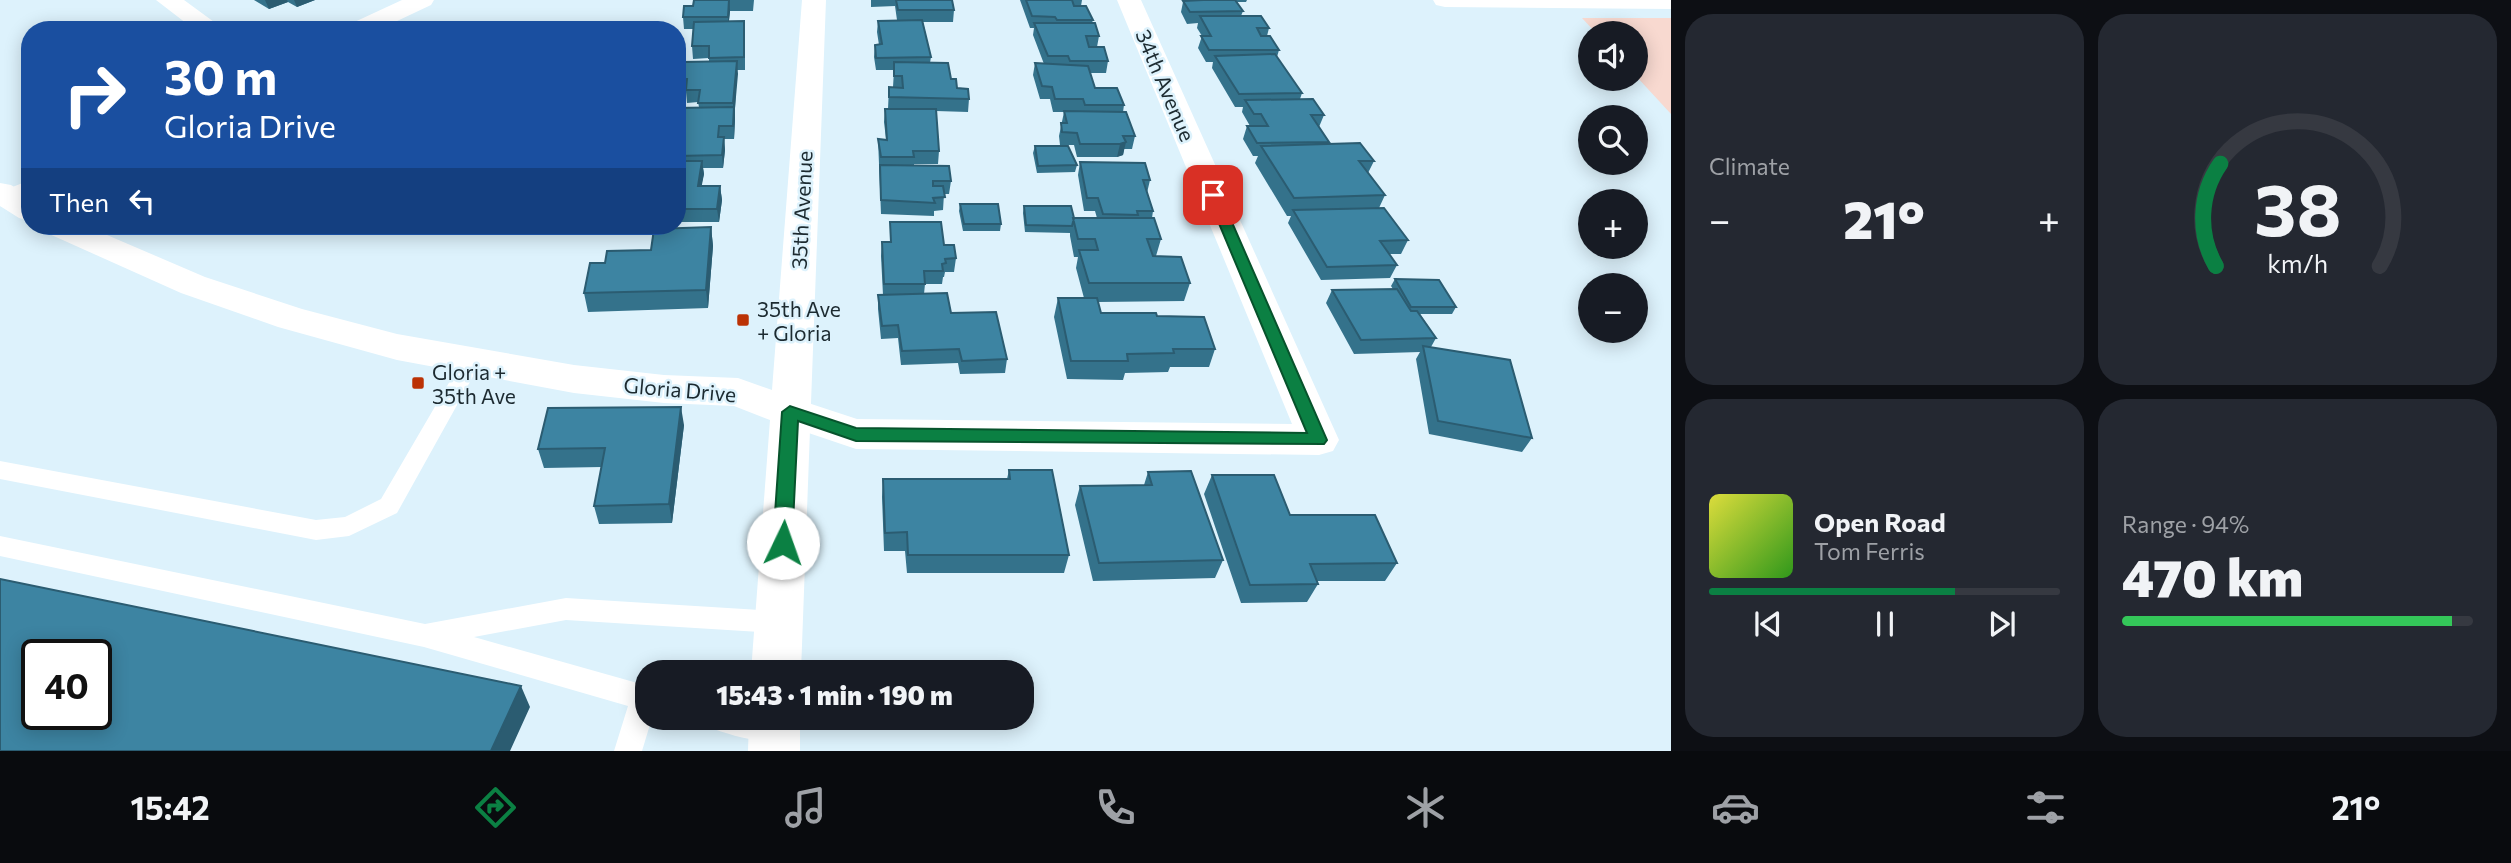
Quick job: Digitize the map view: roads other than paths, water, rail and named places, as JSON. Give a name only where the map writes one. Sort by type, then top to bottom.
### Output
[{"type":"street","points":[[168,0],[199,21]]},
{"type":"street","points":[[376,21],[422,0]]},
{"type":"street","name":"35th Avenue","points":[[776,660],[814,0]]},
{"type":"street","name":"34th Avenue","points":[[1129,0],[1318,440]]},
{"type":"street","points":[[1445,0],[1671,2]]},
{"type":"street","name":"Gloria Drive","points":[[79,235],[193,285],[279,314],[397,347],[574,379],[664,389],[738,392],[856,435],[1318,440]]},
{"type":"lane","points":[[0,470],[316,530],[349,526],[389,506],[471,362]]},
{"type":"lane","points":[[0,546],[424,635],[635,695]]},
{"type":"lane","points":[[424,635],[566,609],[778,622]]},
{"type":"lane","points":[[628,751],[635,730]]},
{"type":"place","name":"35th Ave + Gloria","points":[[743,320]]},
{"type":"place","name":"Gloria + 35th Ave","points":[[418,383]]}]
